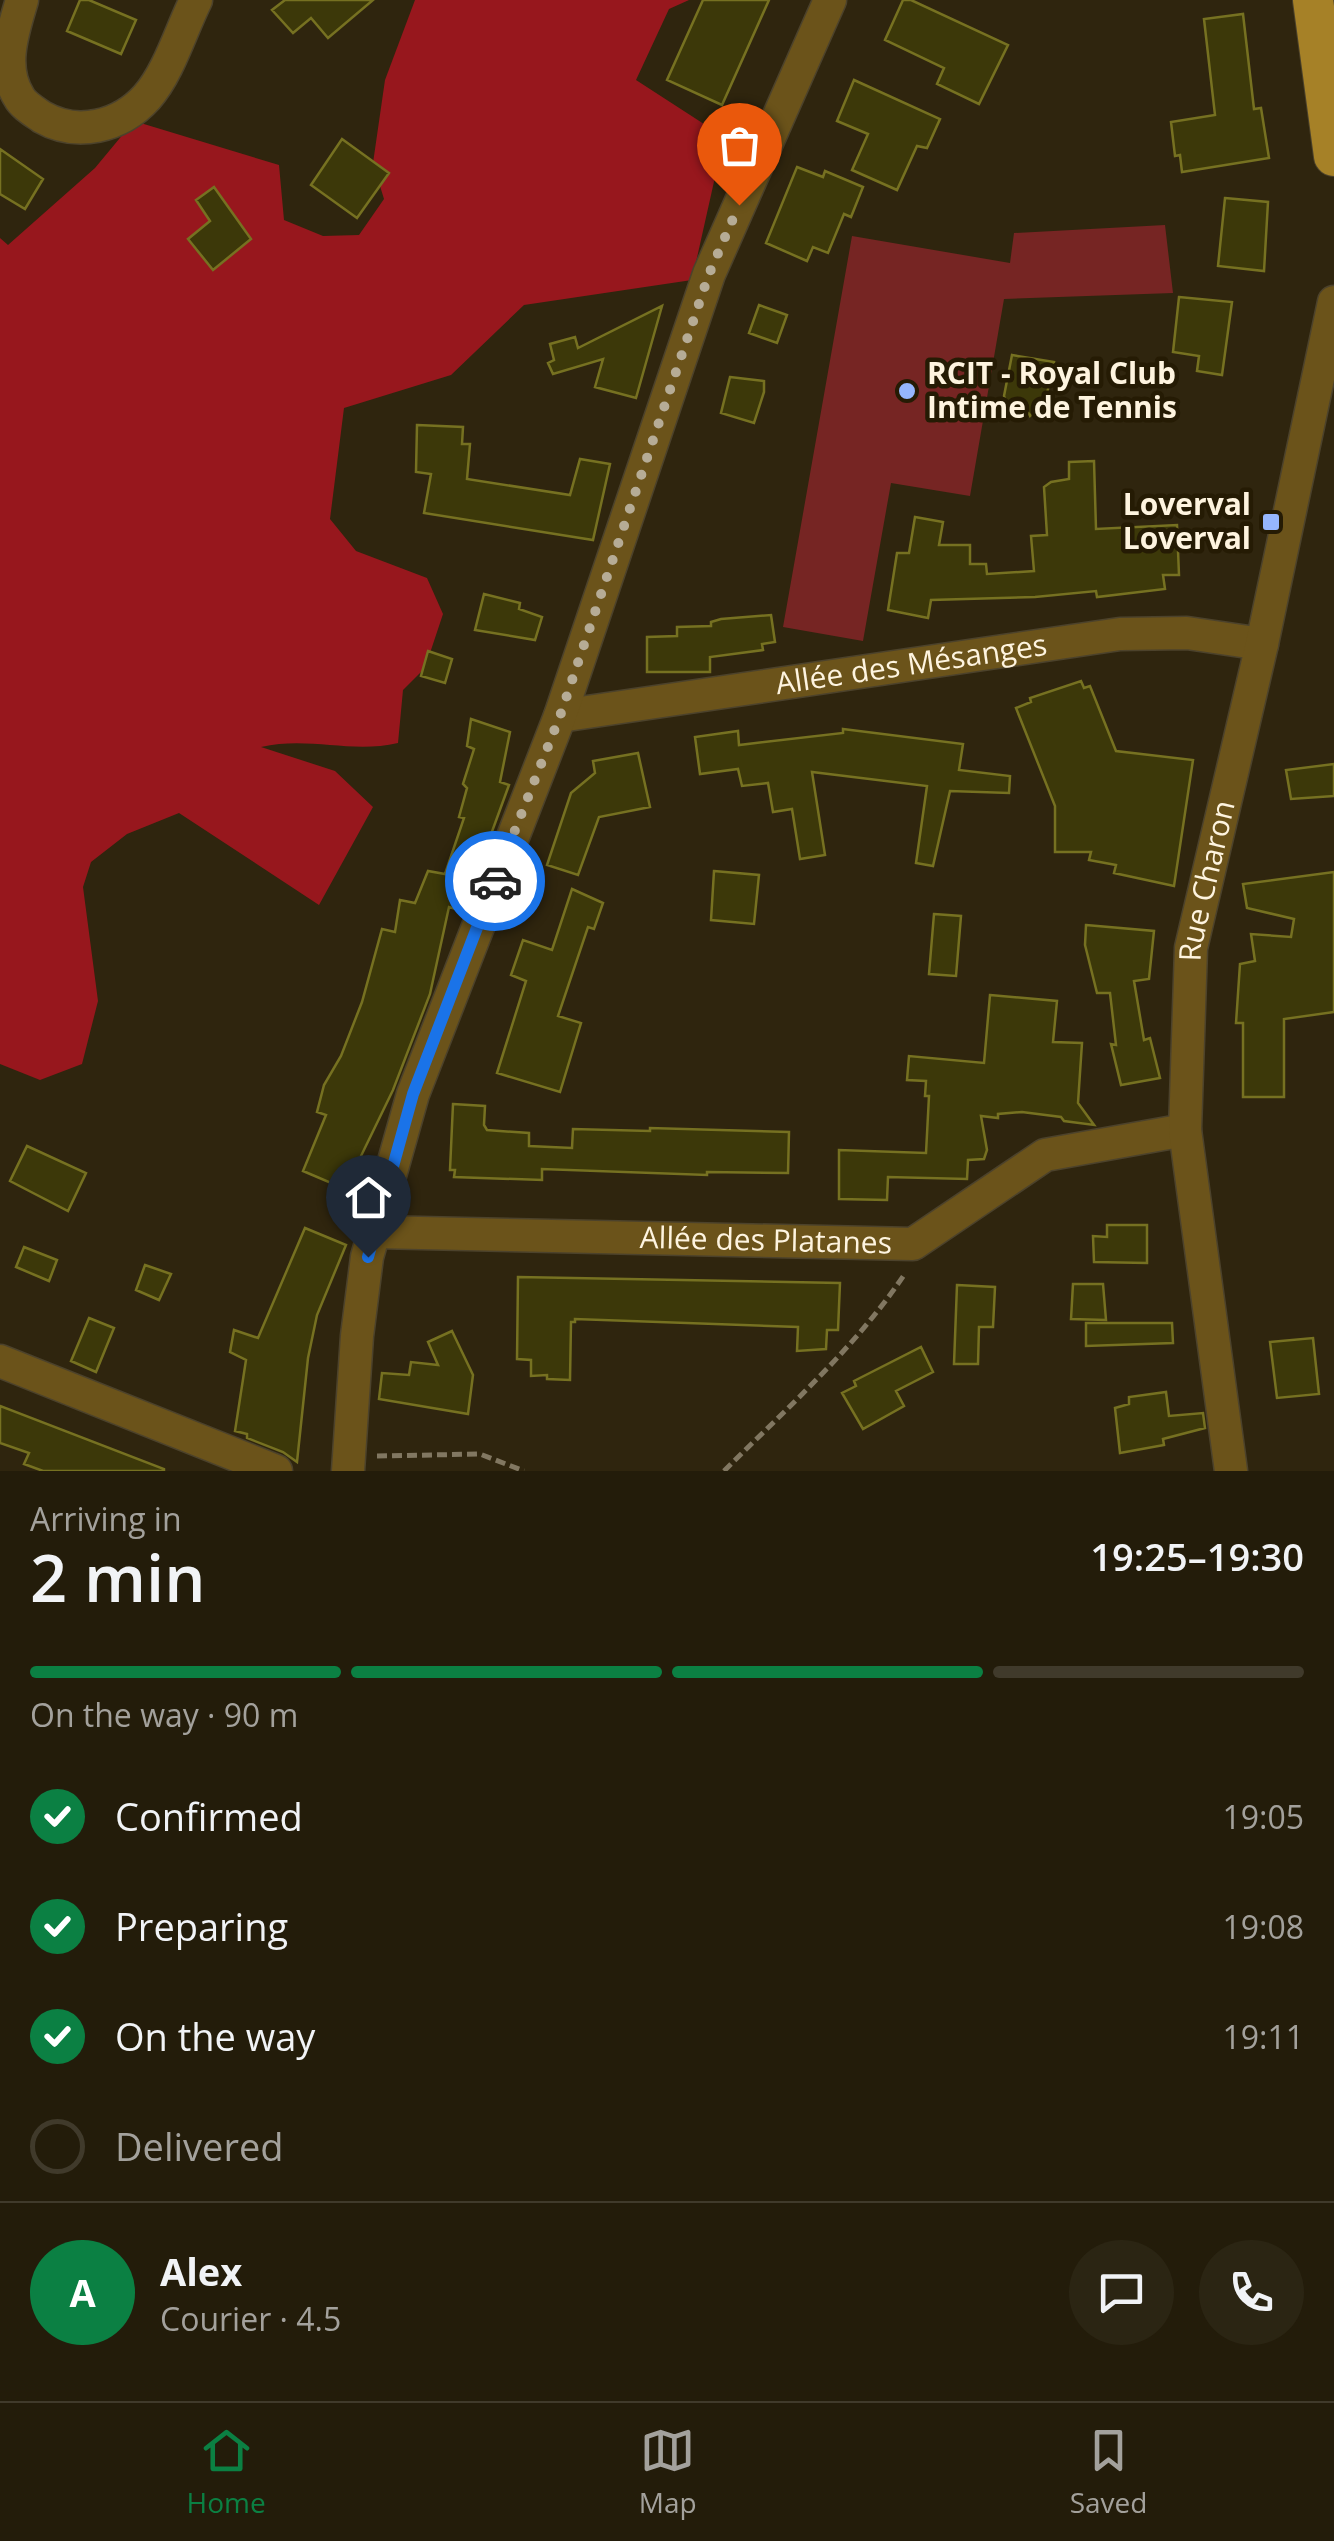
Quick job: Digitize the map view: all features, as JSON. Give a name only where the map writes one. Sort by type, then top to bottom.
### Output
[{"type":"main road","points":[[1313,0],[1334,156]]},
{"type":"street","points":[[22,0],[9,41],[10,72],[19,99],[60,127],[90,129],[118,119],[147,97],[196,0]]},
{"type":"street","points":[[349,1465],[368,1257],[413,1094],[560,716],[709,274],[830,0]]},
{"type":"street","name":"Rue Charon","points":[[1231,1471],[1185,1130],[1191,948],[1262,644],[1334,302]]},
{"type":"street","name":"Allée des Mésanges","points":[[560,716],[1120,634],[1187,633],[1262,644]]},
{"type":"street","name":"Allée des Platanes","points":[[376,1232],[914,1244],[1044,1155],[1185,1130]]},
{"type":"street","points":[[0,1361],[276,1471]]},
{"type":"path","points":[[724,1471],[888,1300],[910,1266],[914,1244]]},
{"type":"path","points":[[349,1465],[480,1454],[524,1471]]},
{"type":"shaded area","points":[[415,0],[689,0],[669,9],[636,80],[724,137],[692,280],[524,305],[451,375],[344,408],[330,519],[356,551],[427,578],[443,614],[425,668],[403,690],[398,743],[364,747],[296,743],[261,747],[335,771],[373,807],[319,905],[179,813],[127,834],[91,862],[83,887],[98,1001],[82,1064],[40,1080],[0,1064],[0,238],[8,245],[95,168],[134,121],[279,165],[284,220],[323,236],[359,235],[384,199],[373,163],[385,80]]},
{"type":"shaded area","name":"RCIT - Royal Club Intime de Tennis","points":[[1165,225],[1173,293],[1004,299],[970,496],[891,483],[863,641],[783,627],[852,236],[1010,263],[1014,233]]},
{"type":"building","points":[[80,0],[89,0],[136,20],[121,54],[67,31]]},
{"type":"building","points":[[285,0],[373,0],[328,38],[311,18],[293,33],[272,10]]},
{"type":"building","points":[[703,0],[769,0],[722,105],[667,80]]},
{"type":"building","points":[[903,0],[911,0],[1008,45],[979,104],[937,84],[944,68],[885,40]]},
{"type":"building","points":[[1243,14],[1254,109],[1261,108],[1269,158],[1182,172],[1180,155],[1175,156],[1171,122],[1215,115],[1204,19]]},
{"type":"building","points":[[854,80],[940,119],[927,148],[917,146],[897,190],[852,170],[868,134],[837,121]]},
{"type":"building","points":[[342,139],[389,173],[357,218],[311,185]]},
{"type":"building","points":[[0,149],[43,179],[25,209],[0,194]]},
{"type":"building","points":[[797,167],[823,177],[825,171],[863,187],[851,217],[844,214],[828,253],[813,247],[807,261],[766,243]]},
{"type":"building","points":[[214,187],[251,239],[213,270],[188,239],[210,221],[196,200]]},
{"type":"building","points":[[1225,198],[1268,202],[1264,271],[1218,266]]},
{"type":"building","points":[[1179,297],[1232,302],[1222,375],[1197,371],[1199,356],[1173,352]]},
{"type":"building","points":[[759,305],[787,315],[777,343],[749,333]]},
{"type":"building","points":[[662,306],[636,398],[595,387],[603,359],[553,374],[548,363],[554,360],[550,344],[575,337],[578,348]]},
{"type":"building","points":[[1012,355],[1054,362],[1044,407],[1030,416],[1024,405],[1006,402],[1004,396]]},
{"type":"building","points":[[730,377],[764,381],[754,423],[721,413]]},
{"type":"building","points":[[417,425],[463,427],[462,444],[470,444],[467,479],[570,495],[580,459],[610,464],[593,540],[424,513],[431,474],[416,472]]},
{"type":"building","points":[[1094,461],[1096,529],[1177,525],[1179,575],[1163,575],[1165,589],[1097,597],[1096,591],[931,600],[928,618],[888,610],[897,553],[909,553],[915,517],[943,522],[939,545],[970,545],[970,564],[986,564],[987,574],[1034,571],[1031,536],[1047,535],[1044,487],[1069,479],[1069,462]]},
{"type":"building","points":[[484,594],[520,603],[519,609],[542,617],[535,640],[475,630]]},
{"type":"building","points":[[771,615],[775,642],[762,644],[763,650],[710,657],[710,672],[647,672],[647,637],[677,636],[677,627],[711,626],[711,622],[721,619]]},
{"type":"building","points":[[428,651],[452,659],[445,683],[421,676]]},
{"type":"building","points":[[1081,681],[1084,688],[1090,686],[1116,751],[1193,760],[1174,886],[1114,873],[1116,865],[1089,860],[1091,852],[1055,852],[1055,806],[1016,708],[1031,702],[1030,698]]},
{"type":"building","points":[[471,719],[510,732],[500,782],[509,785],[463,911],[449,907],[430,994],[393,1090],[345,1189],[303,1171],[326,1115],[317,1112],[324,1085],[341,1056],[362,1002],[382,929],[395,932],[400,900],[415,903],[428,871],[445,874],[464,818],[459,817],[467,788],[463,784],[474,749],[467,746]]},
{"type":"building","points":[[843,729],[963,744],[959,770],[1010,776],[1009,793],[950,791],[933,866],[916,863],[927,786],[812,772],[825,855],[800,859],[792,809],[773,812],[768,783],[742,786],[738,769],[700,774],[695,737],[738,731],[739,745],[843,733]]},
{"type":"building","points":[[638,753],[650,807],[599,817],[578,875],[547,865],[571,793],[595,773],[593,761]]},
{"type":"building","points":[[1334,764],[1334,796],[1291,799],[1286,770]]},
{"type":"building","points":[[714,871],[759,875],[754,924],[711,920]]},
{"type":"building","points":[[1334,872],[1334,1012],[1284,1019],[1284,1097],[1243,1097],[1243,1023],[1236,1023],[1240,964],[1255,961],[1251,934],[1291,937],[1294,919],[1247,908],[1243,884]]},
{"type":"building","points":[[572,889],[603,903],[594,929],[588,927],[558,1016],[581,1023],[560,1092],[497,1073],[526,981],[511,975],[523,940],[552,950]]},
{"type":"building","points":[[934,914],[961,916],[956,976],[929,974]]},
{"type":"building","points":[[1086,925],[1154,931],[1149,979],[1134,981],[1144,1040],[1150,1038],[1160,1078],[1121,1085],[1111,1044],[1116,1045],[1110,993],[1097,993],[1085,945]]},
{"type":"building","points":[[990,995],[1057,1001],[1053,1042],[1082,1043],[1078,1103],[1094,1125],[1022,1112],[998,1114],[998,1118],[981,1116],[987,1150],[984,1159],[968,1160],[967,1179],[888,1177],[887,1200],[839,1199],[839,1150],[926,1153],[929,1096],[925,1096],[926,1081],[907,1080],[909,1056],[984,1063]]},
{"type":"building","points":[[453,1104],[485,1106],[487,1130],[529,1133],[529,1146],[572,1148],[573,1129],[789,1132],[788,1173],[707,1175],[542,1169],[542,1180],[454,1177],[455,1170],[450,1170]]},
{"type":"building","points":[[27,1146],[86,1173],[68,1211],[10,1181]]},
{"type":"building","points":[[1107,1225],[1147,1225],[1147,1263],[1094,1262],[1093,1236],[1107,1237]]},
{"type":"building","points":[[305,1228],[346,1245],[317,1315],[308,1358],[297,1462],[235,1431],[246,1360],[230,1352],[234,1330],[258,1338]]},
{"type":"building","points":[[24,1247],[57,1260],[49,1281],[16,1267]]},
{"type":"building","points":[[145,1265],[171,1274],[159,1300],[136,1290]]},
{"type":"building","points":[[518,1277],[840,1283],[838,1330],[827,1330],[826,1349],[797,1351],[798,1327],[575,1319],[571,1322],[570,1380],[547,1379],[547,1375],[531,1376],[531,1360],[517,1359]]},
{"type":"building","points":[[1073,1284],[1103,1284],[1106,1320],[1071,1319]]},
{"type":"building","points":[[957,1285],[995,1287],[993,1327],[979,1327],[978,1364],[954,1364]]},
{"type":"building","points":[[89,1318],[114,1328],[96,1372],[71,1361]]},
{"type":"building","points":[[1086,1323],[1172,1323],[1173,1343],[1086,1346]]},
{"type":"building","points":[[452,1331],[473,1375],[468,1414],[379,1399],[382,1373],[409,1375],[411,1362],[438,1365],[428,1342]]},
{"type":"building","points":[[1313,1338],[1319,1394],[1277,1398],[1270,1342]]},
{"type":"building","points":[[921,1347],[933,1372],[896,1391],[904,1406],[863,1429],[842,1393],[856,1386],[854,1381]]},
{"type":"building","points":[[1166,1392],[1169,1416],[1203,1413],[1205,1428],[1163,1439],[1164,1445],[1120,1453],[1115,1408],[1129,1404],[1129,1397]]},
{"type":"building","points":[[0,1406],[164,1471],[43,1471],[24,1464],[29,1453],[0,1443]]},
{"type":"way so far","points":[[495,881],[560,716],[709,274],[739,205]]},
{"type":"place","name":"RCIT - Royal Club Intime de Tennis","points":[[907,391]]},
{"type":"place","name":"Loverval Loverval","points":[[1271,522]]},
{"type":"route","points":[[368,1257],[413,1094],[495,881]]}]
